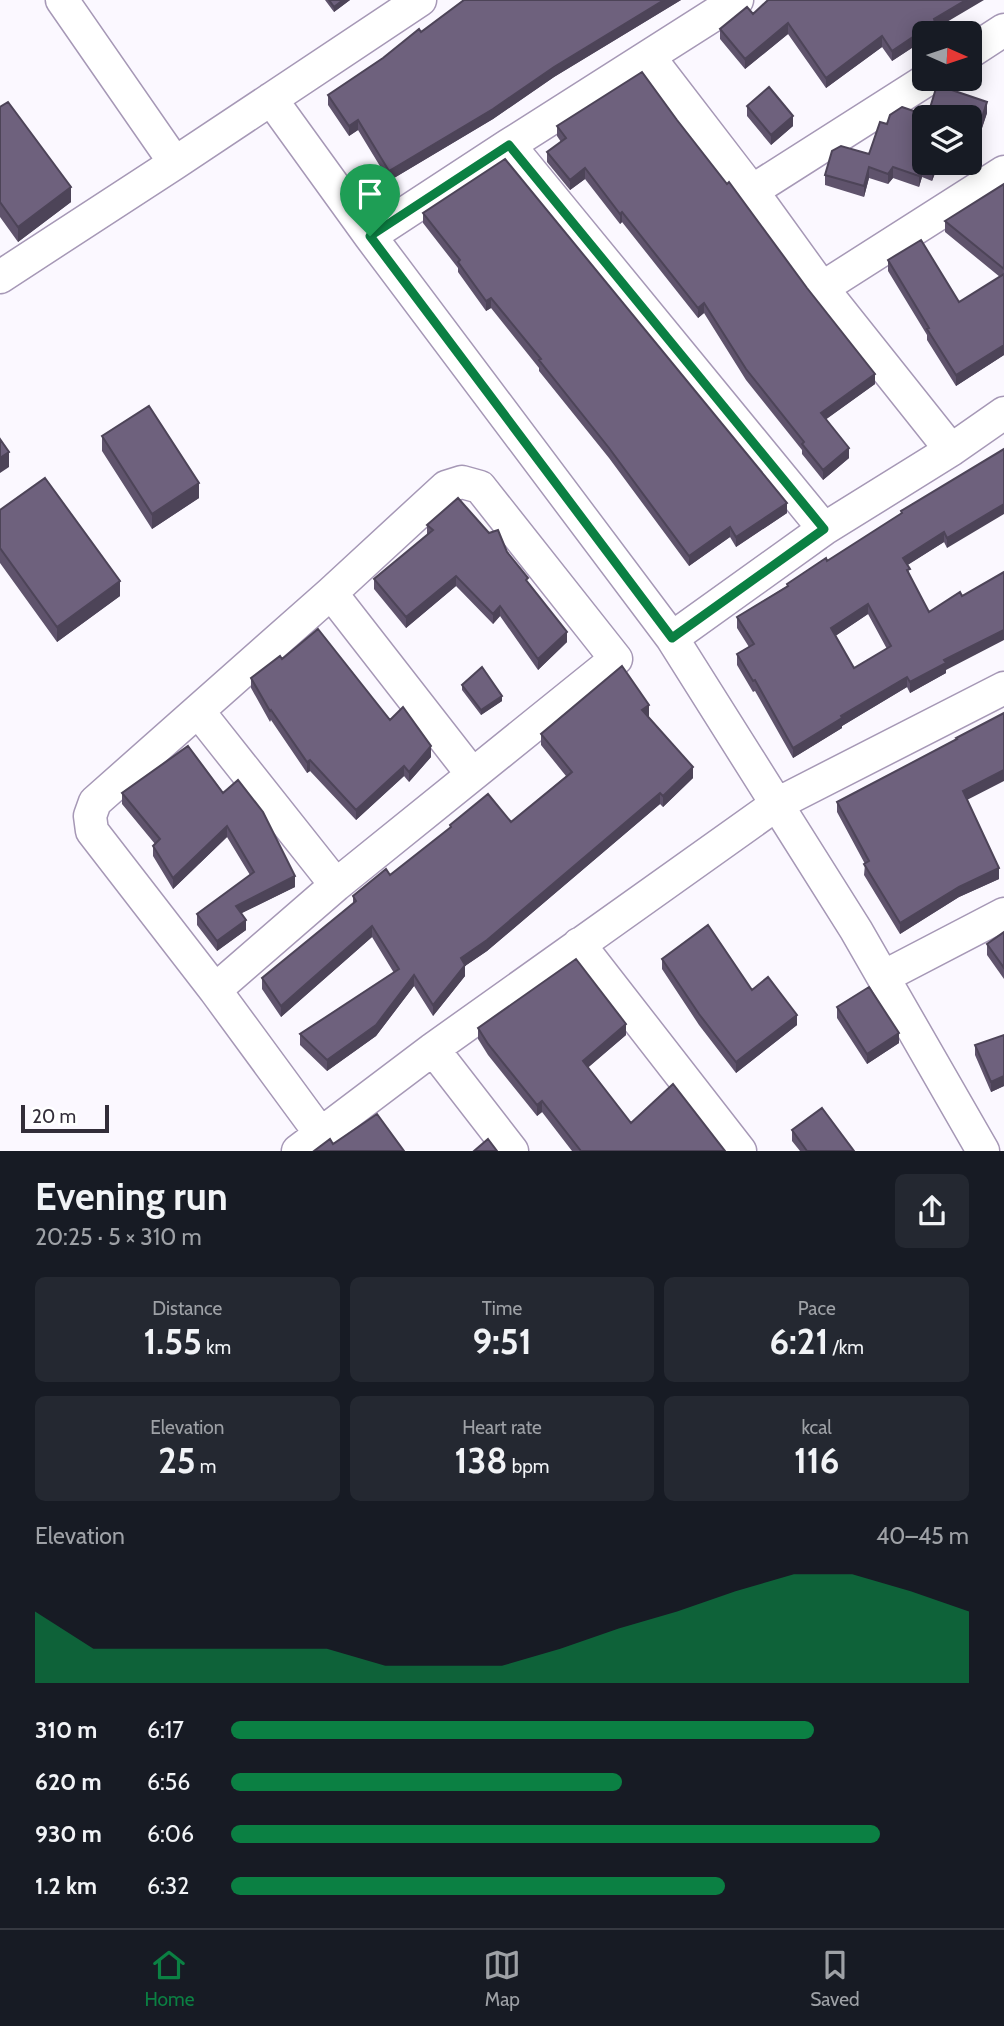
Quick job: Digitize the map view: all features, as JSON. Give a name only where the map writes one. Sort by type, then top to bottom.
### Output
[{"type":"street","points":[[62,0],[175,163]]},
{"type":"street","points":[[0,276],[421,0]]},
{"type":"street","points":[[370,236],[737,0]]},
{"type":"street","points":[[982,44],[1004,30]]},
{"type":"street","points":[[649,57],[752,191],[822,288],[951,450]]},
{"type":"street","points":[[752,191],[912,89]]},
{"type":"street","points":[[271,99],[370,236],[672,638],[754,765],[990,1146]]},
{"type":"street","points":[[509,145],[824,529]]},
{"type":"street","points":[[822,288],[1004,172]]},
{"type":"street","points":[[672,638],[824,529],[951,450],[1004,413]]},
{"type":"street","points":[[215,990],[336,885],[616,659],[480,487],[462,482],[446,487],[96,802],[90,816],[92,831],[215,990],[309,1142],[433,1049],[776,804],[1004,688]]},
{"type":"street","points":[[331,593],[472,774]]},
{"type":"street","points":[[198,711],[336,885]]},
{"type":"street","points":[[883,977],[1004,914]]},
{"type":"street","points":[[579,944],[740,1151]]},
{"type":"street","points":[[433,1049],[512,1151]]},
{"type":"building","points":[[329,0],[343,0],[334,7]]},
{"type":"building","points":[[464,0],[664,0],[554,67],[493,109],[389,171],[358,120],[349,126],[328,95]]},
{"type":"building","points":[[768,0],[966,0],[935,21],[912,21],[912,38],[892,51],[882,36],[826,78],[788,23],[745,59],[720,29],[747,7],[753,14]]},
{"type":"building","points":[[642,72],[875,374],[821,413],[849,448],[823,470],[746,369],[704,303],[698,308],[585,168],[570,180],[547,152],[566,138],[557,126]]},
{"type":"building","points":[[769,87],[793,116],[771,135],[747,106]]},
{"type":"building","points":[[935,91],[955,91],[987,102],[982,117],[982,105],[931,105]]},
{"type":"building","points":[[8,102],[71,187],[18,227],[0,202],[0,107]]},
{"type":"building","points":[[902,107],[912,110],[912,174],[893,167],[888,174],[869,167],[864,186],[825,175],[832,151],[841,146],[869,154],[880,122],[887,124],[890,115]]},
{"type":"building","points":[[505,159],[787,503],[736,537],[730,527],[689,556],[609,448],[539,360],[541,359],[491,298],[486,301],[458,262],[460,260],[423,213]]},
{"type":"building","points":[[1004,184],[1004,269],[945,221]]},
{"type":"building","points":[[921,240],[959,302],[1004,274],[1004,345],[956,375],[888,260]]},
{"type":"building","points":[[149,406],[199,483],[152,514],[102,436]]},
{"type":"building","points":[[0,439],[9,452],[0,458]]},
{"type":"building","points":[[1004,449],[1004,504],[947,538],[944,532],[903,558],[929,612],[960,592],[962,596],[1004,572],[1004,630],[944,660],[946,663],[910,682],[907,677],[793,748],[755,680],[753,681],[737,654],[754,644],[737,617],[788,586],[787,584],[826,558],[827,561],[902,513],[901,511]],"holes":[[[868,604],[891,646],[854,668],[831,628]]]},
{"type":"building","points":[[45,478],[120,581],[57,627],[0,548],[0,510]]},
{"type":"building","points":[[458,498],[489,533],[498,530],[507,552],[567,632],[538,659],[500,606],[493,614],[456,576],[406,617],[374,579],[433,530],[427,525]]},
{"type":"building","points":[[318,629],[390,720],[403,707],[431,746],[409,772],[404,766],[356,810],[310,760],[307,762],[270,711],[251,678],[280,656],[282,659]]},
{"type":"building","points":[[622,666],[649,705],[642,710],[693,767],[663,796],[660,793],[487,940],[461,958],[465,965],[433,1005],[414,975],[376,1025],[327,1060],[300,1034],[399,969],[372,926],[281,1006],[262,978],[356,901],[353,896],[386,869],[390,875],[488,794],[511,822],[572,772],[541,734]]},
{"type":"building","points":[[482,667],[502,696],[481,710],[462,685]]},
{"type":"building","points":[[1004,713],[1004,770],[963,791],[999,868],[959,887],[900,923],[864,864],[869,861],[837,802]]},
{"type":"building","points":[[188,746],[223,793],[238,780],[263,812],[295,876],[236,906],[246,920],[217,941],[197,914],[254,872],[227,826],[173,878],[153,846],[160,839],[122,793]]},
{"type":"building","points":[[708,925],[752,990],[768,977],[797,1015],[736,1062],[662,959]]},
{"type":"building","points":[[1004,932],[1004,968],[987,944]]},
{"type":"building","points":[[576,959],[626,1024],[583,1061],[631,1123],[673,1084],[725,1151],[581,1151],[542,1101],[537,1105],[488,1044],[478,1028]]},
{"type":"building","points":[[869,987],[899,1033],[867,1054],[837,1007]]},
{"type":"building","points":[[1004,1035],[1004,1076],[991,1082],[975,1045]]},
{"type":"building","points":[[822,1108],[854,1151],[807,1151],[792,1130]]},
{"type":"building","points":[[377,1114],[404,1151],[314,1151],[330,1139],[333,1144]]},
{"type":"building","points":[[488,1139],[497,1151],[474,1151]]},
{"type":"route","points":[[509,145],[824,529],[672,638],[370,236],[509,145]]}]
